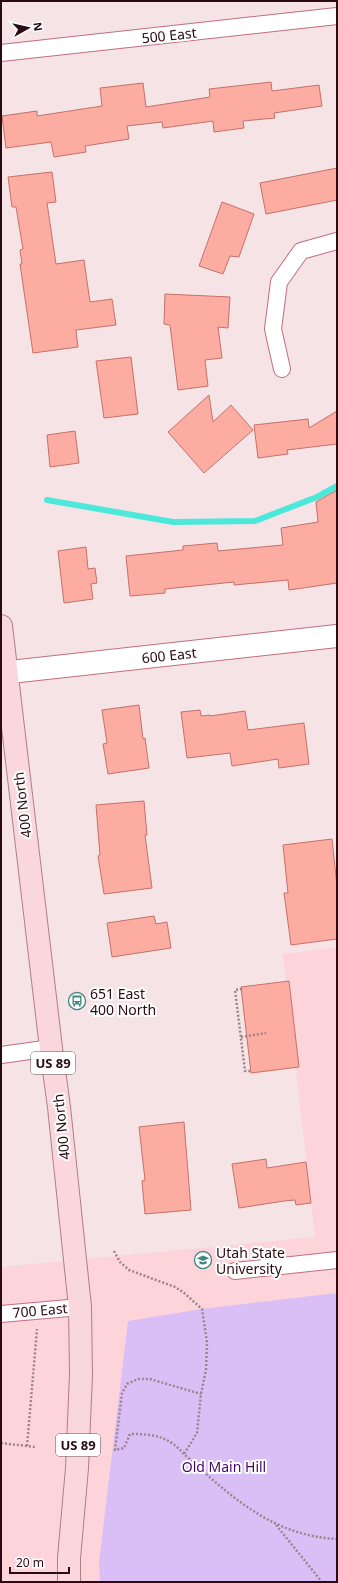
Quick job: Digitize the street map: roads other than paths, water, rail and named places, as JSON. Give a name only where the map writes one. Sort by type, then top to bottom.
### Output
[{"type":"main road","name":"400 North","points":[[1,626],[4,672],[59,1107],[80,1307],[81,1375],[77,1468],[69,1558],[70,1582]]},
{"type":"main road","name":"600 East","points":[[4,672],[337,636]]},
{"type":"street","name":"500 East","points":[[1,53],[337,16]]},
{"type":"street","points":[[282,370],[273,329],[279,282],[301,251],[337,241]]},
{"type":"street","points":[[1,1055],[51,1048]]},
{"type":"street","points":[[235,1271],[337,1260]]},
{"type":"street","name":"700 East","points":[[1,1314],[80,1307]]},
{"type":"waterway","points":[[47,500],[173,522],[255,521],[317,497],[337,486]]},
{"type":"place","name":"651 East 400 North","points":[[77,1001]]},
{"type":"place","name":"Utah State University","points":[[203,1260]]},
{"type":"park label","name":"Old Main Hill","points":[[224,1466]]}]
